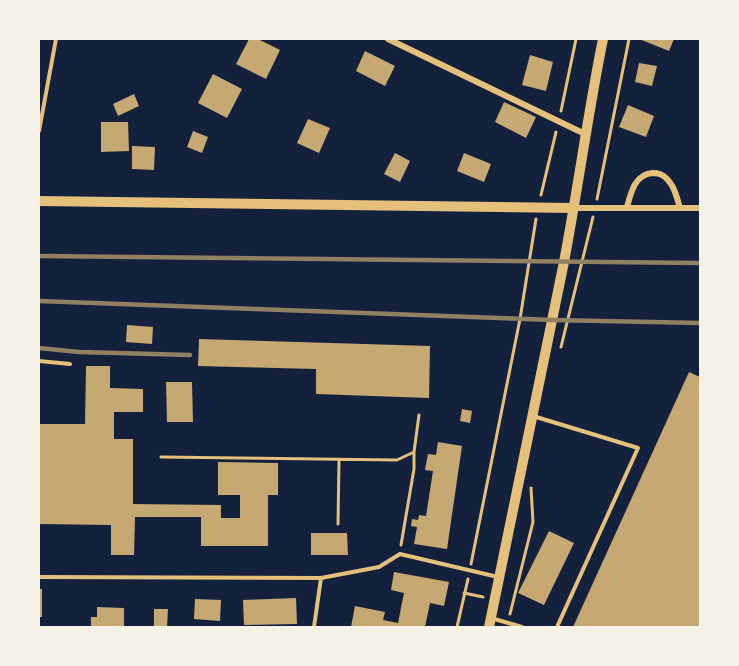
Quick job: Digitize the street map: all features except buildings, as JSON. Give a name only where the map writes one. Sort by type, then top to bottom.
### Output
[{"type":"main road","points":[[490,622],[574,208],[603,39]]},
{"type":"main road","points":[[39,201],[574,208]]},
{"type":"street","points":[[388,39],[585,134]]},
{"type":"street","points":[[627,207],[638,179],[646,174],[658,173],[667,179],[680,208]]},
{"type":"street","points":[[574,208],[700,208]]},
{"type":"lane","points":[[39,131],[56,39]]},
{"type":"lane","points":[[39,362],[70,364]]},
{"type":"lane","points":[[532,415],[638,448],[557,627]]},
{"type":"lane","points":[[39,577],[321,578],[379,567],[400,554],[498,577]]},
{"type":"lane","points":[[314,627],[321,578]]},
{"type":"lane","points":[[490,622],[522,627]]},
{"type":"path","points":[[457,627],[520,319],[538,207],[576,39]]},
{"type":"path","points":[[559,354],[595,209],[628,39]]},
{"type":"path","points":[[400,554],[414,469],[419,415]]},
{"type":"path","points":[[161,457],[397,460],[414,452]]},
{"type":"path","points":[[338,524],[339,460]]},
{"type":"path","points":[[507,623],[533,522],[531,486]]},
{"type":"railway","points":[[39,256],[700,263]]},
{"type":"railway","points":[[39,301],[553,320],[700,323]]},
{"type":"railway","points":[[39,348],[79,352],[190,355]]}]
